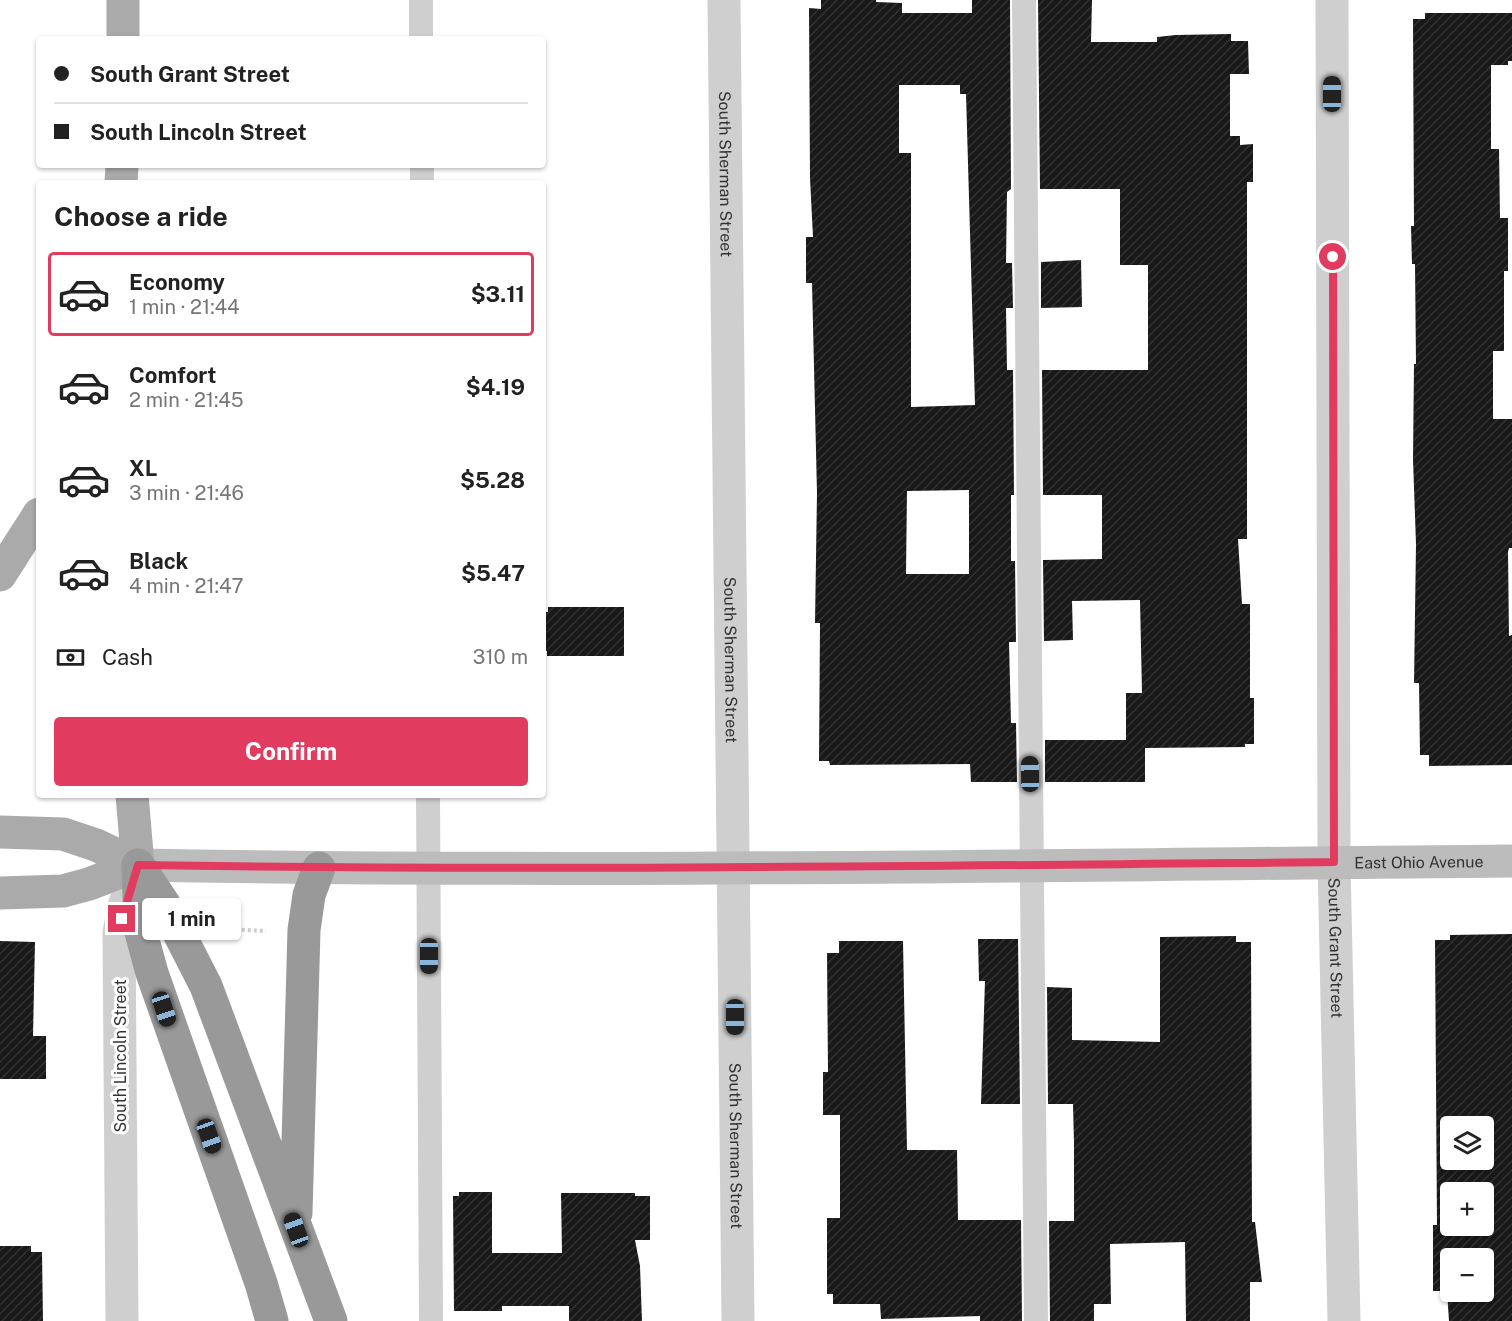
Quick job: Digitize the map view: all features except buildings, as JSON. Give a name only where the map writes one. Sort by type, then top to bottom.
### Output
[{"type":"highway","points":[[138,865],[164,904],[206,986],[331,1321]]},
{"type":"highway","points":[[138,865],[140,929],[152,973],[261,1283],[272,1321]]},
{"type":"highway","points":[[296,1230],[304,930],[309,896],[319,868]]},
{"type":"main road","points":[[123,0],[123,36]]},
{"type":"main road","points":[[0,575],[36,519]]},
{"type":"main road","name":"South Lincoln Street","points":[[132,798],[138,865]]},
{"type":"main road","name":"East Ohio Avenue","points":[[0,832],[63,834],[96,845],[138,865]]},
{"type":"main road","name":"East Ohio Avenue","points":[[0,892],[63,891],[138,865]]},
{"type":"street","name":"South Sherman Street","points":[[724,0],[738,1321]]},
{"type":"street","name":"South Grant Street","points":[[1332,0],[1334,862],[1344,1321]]},
{"type":"street","name":"East Ohio Avenue","points":[[138,865],[427,869],[1512,861]]},
{"type":"street","name":"South Lincoln Street","points":[[122,1321],[119,933],[124,906],[138,865]]},
{"type":"lane","points":[[421,0],[421,36]]},
{"type":"lane","points":[[1024,0],[1030,866],[1036,1321]]},
{"type":"lane","points":[[428,798],[431,1321]]},
{"type":"path","points":[[218,901],[218,918],[227,929],[274,931]]},
{"type":"route","points":[[122,919],[138,865],[348,869],[678,869],[1334,862],[1333,257]]}]
